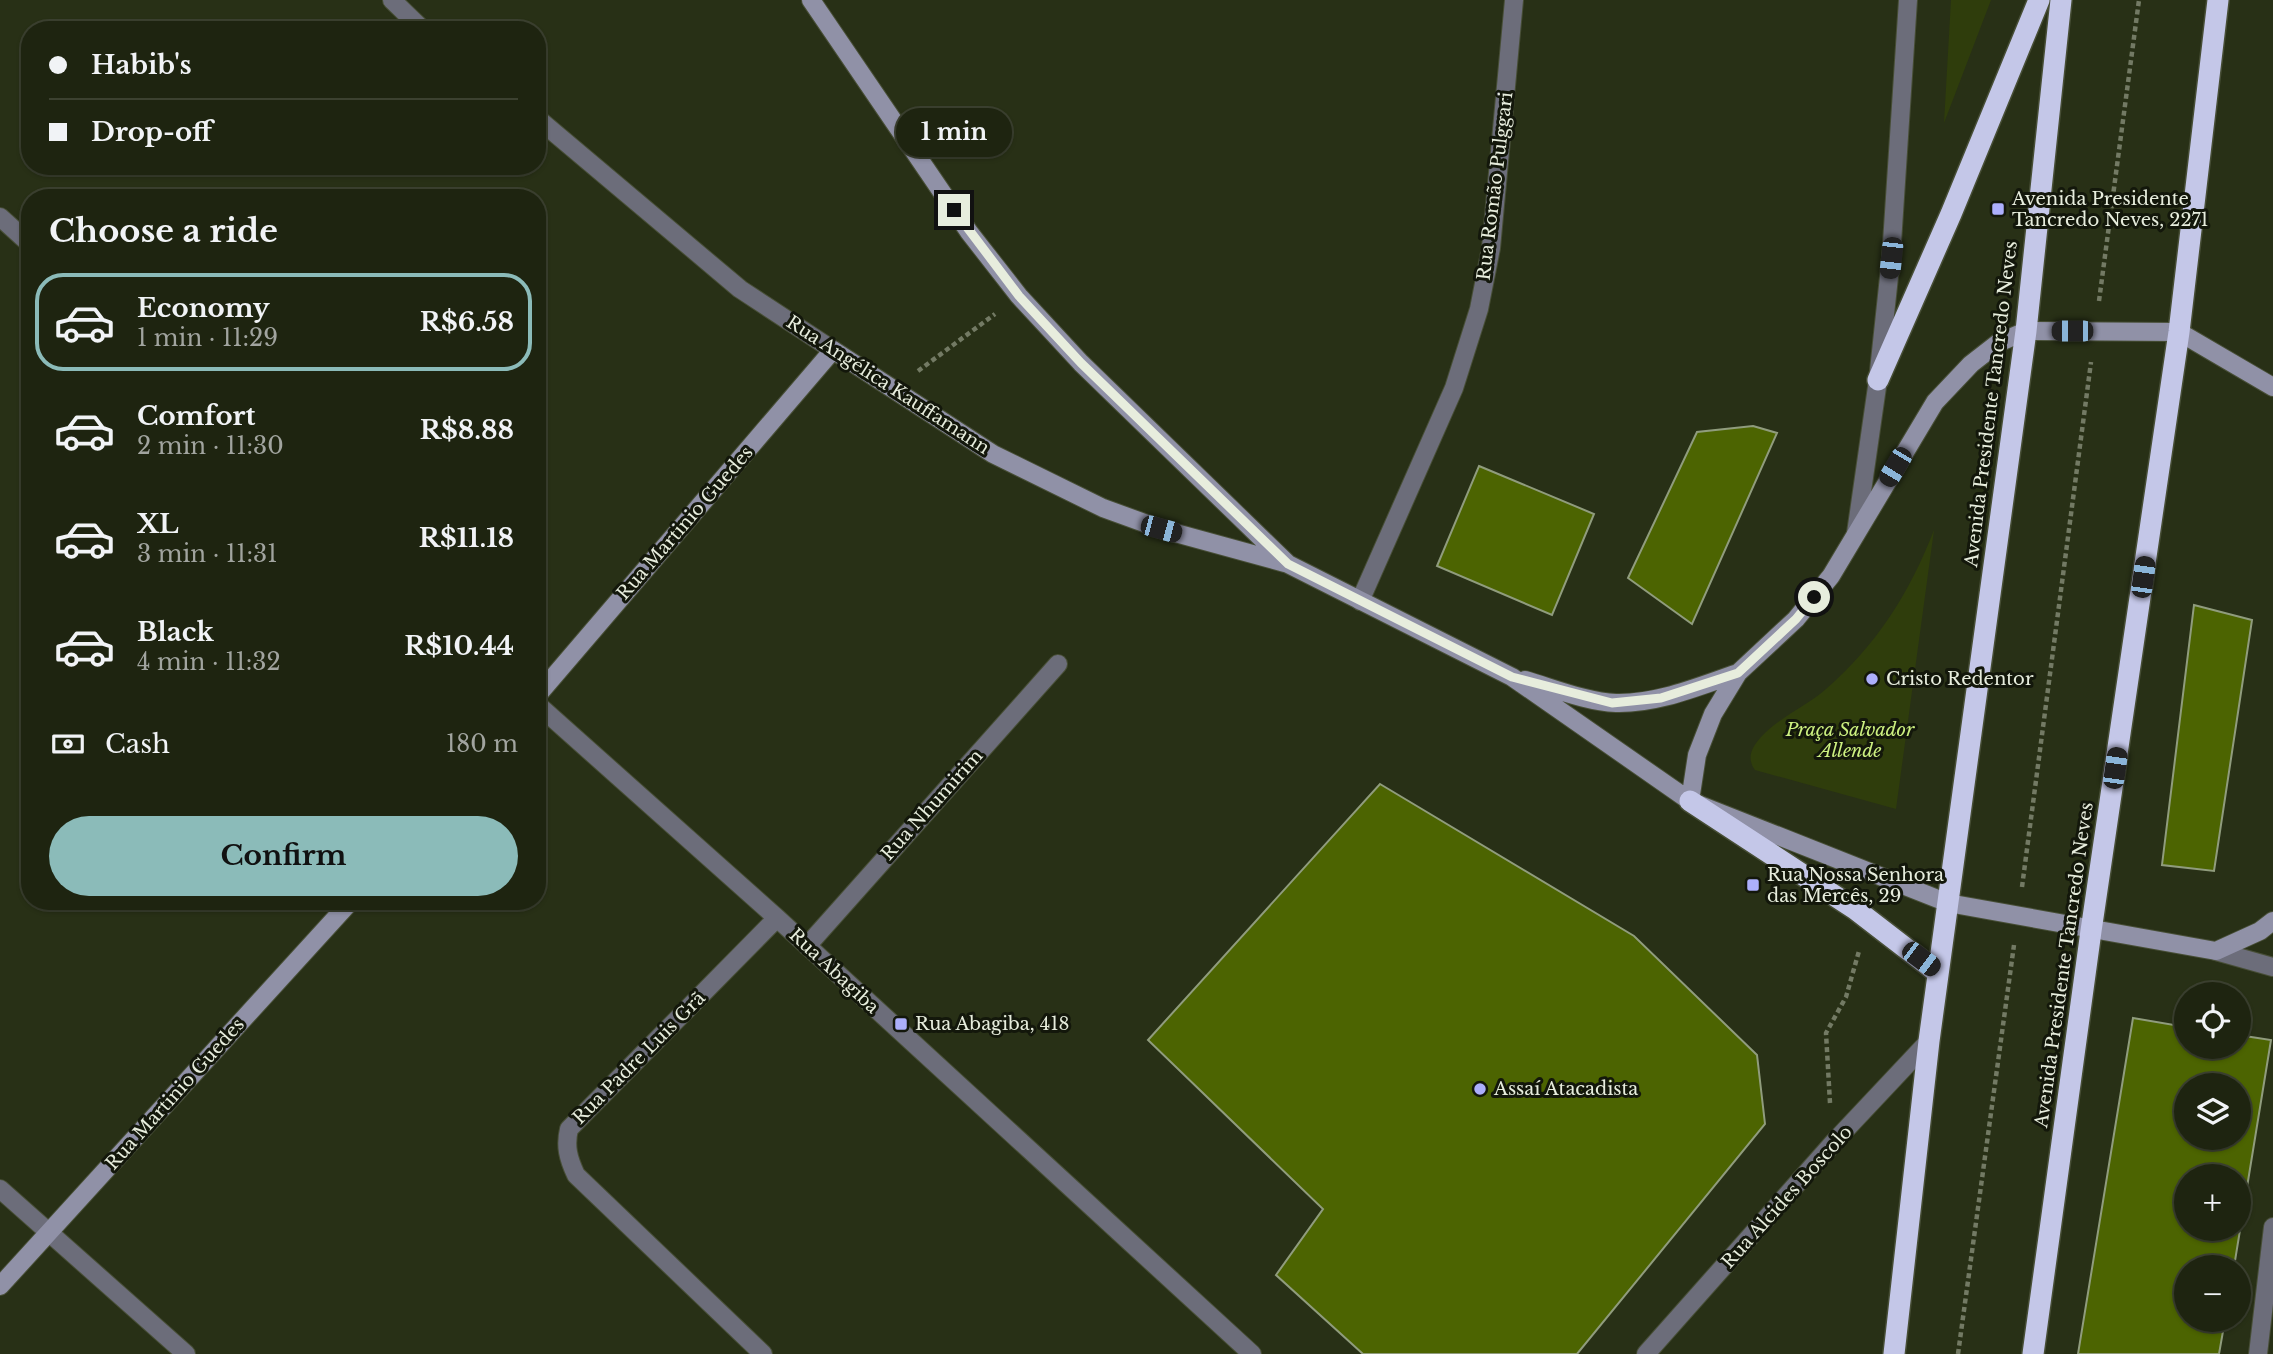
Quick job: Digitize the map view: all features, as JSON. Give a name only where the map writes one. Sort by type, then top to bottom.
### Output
[{"type":"highway","points":[[1878,380],[1951,214],[2039,0]]},
{"type":"highway","name":"Avenida Presidente Tancredo Neves","points":[[1894,1354],[1929,1041],[2026,331],[2061,0]]},
{"type":"highway","name":"Avenida Presidente Tancredo Neves","points":[[2032,1354],[2179,332],[2218,0]]},
{"type":"highway","points":[[1690,802],[1867,918],[1938,973]]},
{"type":"main road","points":[[811,0],[969,232],[1019,296],[1081,363],[1288,564],[1512,677],[1690,802],[1948,903],[2091,931],[2217,951],[2260,931],[2273,921]]},
{"type":"main road","points":[[1690,802],[1697,755],[1713,714],[1738,673],[1796,619],[1831,576],[1935,402],[1989,350],[2026,331],[2179,332],[2272,385]]},
{"type":"main road","name":"Rua Angélica Kauffamann","points":[[833,349],[993,454],[1103,508],[1161,529],[1288,564]]},
{"type":"main road","name":"Rua Martinio Guedes","points":[[546,685],[833,349]]},
{"type":"main road","points":[[1512,677],[1612,703],[1661,698],[1738,673]]},
{"type":"main road","name":"Rua Martinio Guedes","points":[[0,1286],[343,910]]},
{"type":"street","points":[[393,0],[414,21]]},
{"type":"street","name":"Rua Romão Pulggari","points":[[1360,601],[1454,388],[1479,309],[1491,248],[1514,0]]},
{"type":"street","points":[[1856,533],[1878,380],[1891,258],[1908,0]]},
{"type":"street","name":"Rua Angélica Kauffamann","points":[[546,126],[740,289],[833,349]]},
{"type":"street","points":[[0,217],[21,236]]},
{"type":"street","name":"Rua Nhumirim","points":[[807,946],[1058,664]]},
{"type":"street","name":"Rua Abagiba","points":[[546,712],[777,918],[1252,1354]]},
{"type":"street","name":"Rua Padre Luis Grã","points":[[763,1354],[576,1175],[569,1160],[566,1142],[569,1129],[777,918]]},
{"type":"street","points":[[2217,951],[2273,967]]},
{"type":"street","name":"Rua Alcides Boscolo","points":[[1646,1354],[1834,1142],[1929,1041]]},
{"type":"street","points":[[0,1189],[186,1354]]},
{"type":"street","points":[[2258,1354],[2273,1227]]},
{"type":"path","points":[[1958,1354],[2139,0]]},
{"type":"path","points":[[895,388],[1019,296]]},
{"type":"path","points":[[1834,1142],[1826,1033],[1846,997],[1867,918]]},
{"type":"green space","points":[[1951,0],[1991,0],[1944,123]]},
{"type":"green space","name":"Praça Salvador Allende","points":[[1934,530],[1896,809],[1755,770],[1751,753],[1761,737],[1826,689],[1876,636],[1903,596]]},
{"type":"building","points":[[1753,426],[1777,433],[1692,624],[1628,578],[1697,432]]},
{"type":"building","points":[[1479,466],[1594,514],[1552,615],[1437,566]]},
{"type":"building","points":[[2194,605],[2252,620],[2214,871],[2162,865]]},
{"type":"building","name":"Assaí Atacadista","points":[[1380,784],[1634,936],[1757,1055],[1765,1124],[1577,1354],[1363,1354],[1276,1275],[1323,1209],[1148,1040]]},
{"type":"building","points":[[2133,1018],[2174,1025],[2174,1059],[2251,1059],[2251,1037],[2271,1040],[2251,1164],[2174,1164],[2174,1241],[2238,1241],[2236,1255],[2174,1255],[2174,1332],[2223,1332],[2219,1354],[2078,1354]]},
{"type":"place","name":"Avenida Presidente Tancredo Neves, 2271","points":[[1998,209]]},
{"type":"place","name":"Cristo Redentor","points":[[1872,679]]},
{"type":"place","name":"Rua Nossa Senhora das Mercês, 29","points":[[1753,885]]},
{"type":"place","name":"Rua Abagiba, 418","points":[[901,1024]]},
{"type":"place","name":"Assaí Atacadista","points":[[1480,1089]]},
{"type":"route","points":[[954,210],[1019,296],[1081,363],[1288,564],[1512,677],[1612,703],[1661,698],[1738,673],[1796,619],[1814,597]]}]
